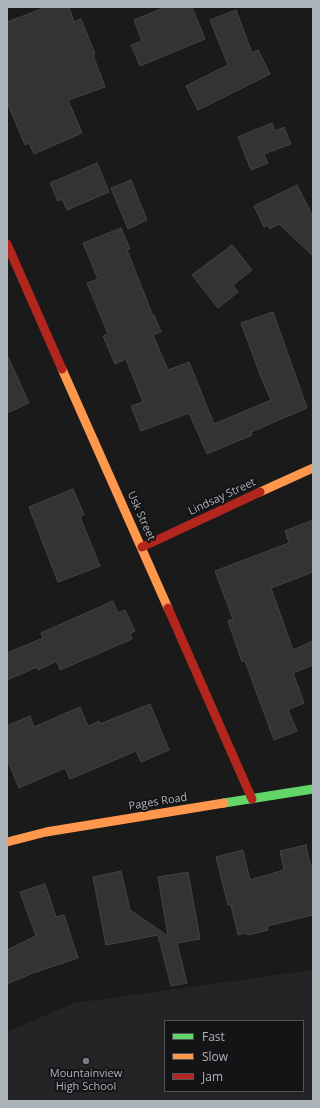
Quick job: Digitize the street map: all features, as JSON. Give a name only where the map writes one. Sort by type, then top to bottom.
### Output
[{"type":"street","name":"Usk Street","points":[[7,244],[252,799]]},
{"type":"street","name":"Lindsay Street","points":[[142,547],[313,468]]},
{"type":"street","name":"Pages Road","points":[[7,842],[46,832],[313,789]]},
{"type":"shaded area","name":"Mountainview High School","points":[[313,970],[313,1101],[7,1101],[7,1032],[74,1003]]},
{"type":"building","points":[[47,7],[69,7],[74,22],[81,19],[95,54],[93,55],[105,87],[68,100],[82,133],[34,154],[29,143],[25,145],[7,102],[7,22]]},
{"type":"building","points":[[165,7],[192,7],[205,39],[140,66],[131,45],[142,41],[134,20]]},
{"type":"building","points":[[236,10],[252,53],[258,50],[270,74],[198,110],[186,86],[228,65],[210,20]]},
{"type":"building","points":[[272,123],[275,131],[284,127],[291,144],[264,154],[268,163],[251,170],[238,137]]},
{"type":"building","points":[[97,163],[109,192],[67,210],[62,199],[58,201],[50,183]]},
{"type":"building","points":[[131,180],[147,220],[128,229],[111,188]]},
{"type":"building","points":[[297,185],[313,217],[313,256],[279,224],[270,229],[268,225],[264,227],[254,206]]},
{"type":"building","points":[[121,228],[130,249],[127,250],[153,316],[154,315],[161,332],[153,335],[168,370],[189,362],[214,424],[271,400],[241,323],[273,312],[307,408],[251,432],[252,435],[207,454],[189,413],[141,431],[131,406],[143,402],[126,359],[115,364],[103,336],[108,334],[87,283],[98,279],[83,243]]},
{"type":"building","points":[[232,245],[252,270],[233,285],[238,292],[218,308],[192,275]]},
{"type":"building","points":[[7,355],[29,403],[7,413]]},
{"type":"building","points":[[73,489],[84,515],[80,517],[100,566],[58,582],[29,507]]},
{"type":"building","points":[[313,520],[313,572],[271,588],[293,650],[313,641],[313,665],[293,673],[304,703],[288,710],[297,731],[274,740],[245,661],[242,662],[228,621],[233,619],[215,571],[289,543],[285,531]]},
{"type":"building","points":[[113,601],[118,613],[125,610],[135,631],[130,633],[132,639],[60,670],[57,661],[38,670],[37,667],[7,680],[7,653],[43,638],[41,633]]},
{"type":"building","points":[[150,704],[169,750],[141,762],[136,751],[70,779],[65,768],[19,788],[7,759],[7,726],[30,716],[34,727],[80,707],[88,726],[99,721],[100,724]]},
{"type":"building","points":[[306,845],[310,864],[313,864],[313,915],[267,926],[268,930],[248,935],[247,933],[238,935],[231,905],[228,905],[216,857],[243,850],[250,880],[284,870],[280,851]]},
{"type":"building","points":[[121,871],[130,910],[168,936],[158,877],[188,872],[200,939],[177,943],[187,983],[171,986],[158,935],[106,945],[93,877]]},
{"type":"building","points":[[45,884],[56,917],[64,915],[78,958],[33,973],[7,984],[7,950],[36,936],[20,892]]},
{"type":"traffic: fast","points":[[224,803],[313,789]]},
{"type":"traffic: slow","points":[[62,369],[168,608]]},
{"type":"traffic: slow","points":[[260,492],[313,468]]},
{"type":"traffic: slow","points":[[7,842],[46,832],[224,803]]},
{"type":"traffic: jam","points":[[7,244],[62,369]]},
{"type":"traffic: jam","points":[[142,547],[260,492]]},
{"type":"traffic: jam","points":[[168,608],[252,799]]},
{"type":"place","name":"Mountainview High School","points":[[86,1061]]}]
